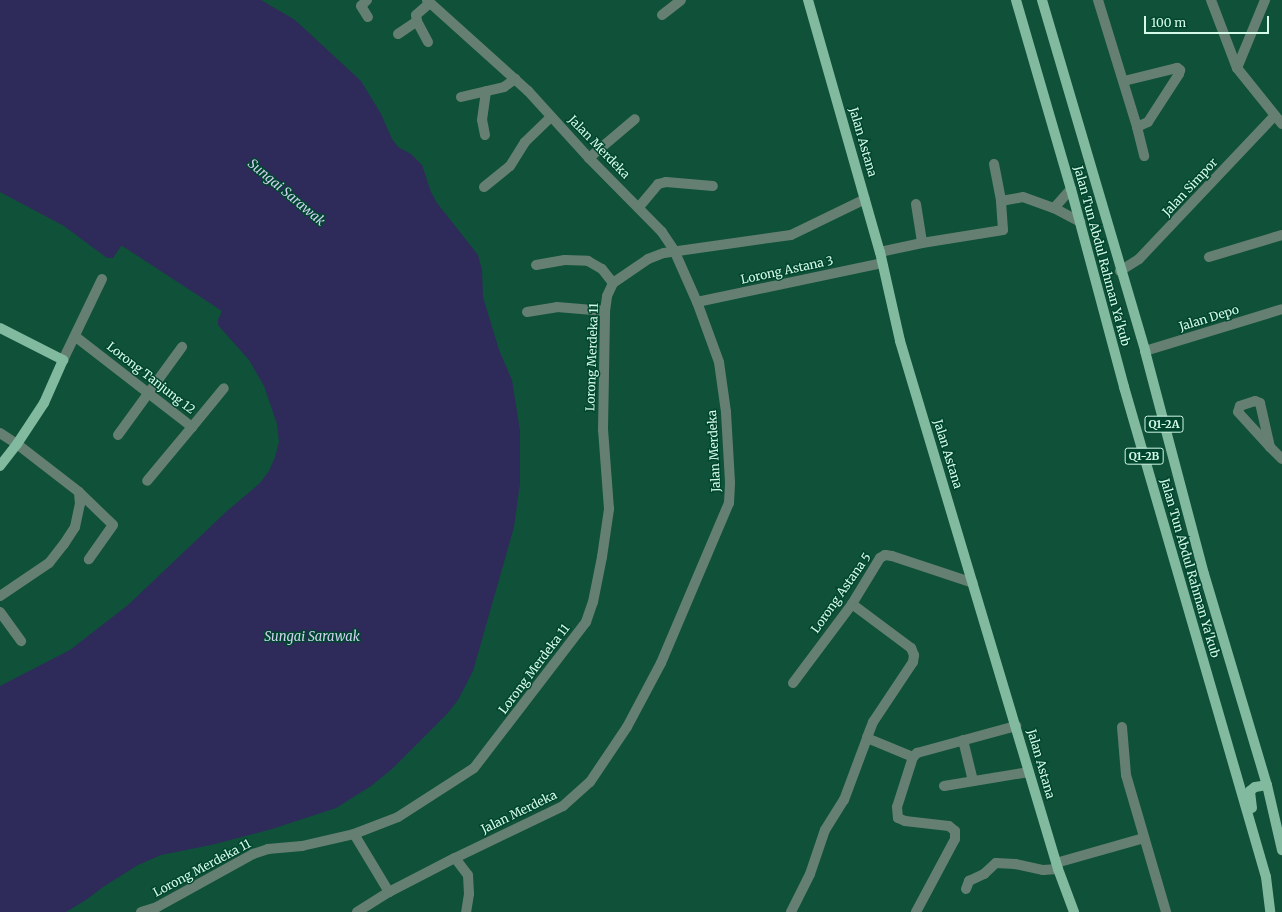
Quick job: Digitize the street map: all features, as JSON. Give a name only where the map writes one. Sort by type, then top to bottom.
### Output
[{"type":"main road","name":"Jalan Astana","points":[[808,0],[880,252],[896,327],[1057,866],[1074,912]]},
{"type":"main road","name":"Jalan Tun Abdul Rahman Ya'kub","points":[[1016,0],[1071,189],[1124,387],[1266,876],[1270,912]]},
{"type":"main road","name":"Jalan Tun Abdul Rahman Ya'kub","points":[[1042,0],[1120,271],[1145,352],[1204,574],[1267,785],[1282,850]]},
{"type":"main road","points":[[0,328],[63,360],[44,403],[17,444],[0,466]]},
{"type":"main road","points":[[1266,876],[1265,861],[1249,799],[1250,791],[1255,787],[1267,785]]},
{"type":"street","points":[[367,0],[361,6],[368,17]]},
{"type":"street","points":[[662,15],[681,0]]},
{"type":"street","points":[[1098,0],[1124,81],[1144,156]]},
{"type":"street","points":[[1211,0],[1237,68],[1274,116],[1282,124]]},
{"type":"street","points":[[1237,68],[1265,0]]},
{"type":"street","points":[[428,2],[416,15],[417,21],[428,42]]},
{"type":"street","name":"Jalan Merdeka","points":[[357,912],[389,892],[455,858],[563,806],[590,782],[627,727],[661,663],[711,549],[729,503],[730,482],[727,423],[719,362],[697,302],[674,250],[662,232],[639,207],[589,158],[515,79],[428,2]]},
{"type":"street","points":[[398,34],[417,21]]},
{"type":"street","points":[[1124,81],[1177,68],[1180,70],[1179,74],[1148,122],[1137,127]]},
{"type":"street","points":[[461,96],[504,87],[515,79]]},
{"type":"street","points":[[486,91],[482,120],[486,136]]},
{"type":"street","name":"Jalan Simpor","points":[[1120,271],[1139,259],[1274,116]]},
{"type":"street","points":[[484,187],[510,166],[525,142],[551,117]]},
{"type":"street","points":[[589,158],[635,119]]},
{"type":"street","points":[[880,252],[922,243],[1003,230],[1001,201],[994,164]]},
{"type":"street","points":[[639,207],[658,184],[666,182],[713,186]]},
{"type":"street","points":[[1054,208],[1071,189]]},
{"type":"street","points":[[1001,201],[1023,198],[1054,208],[1080,222]]},
{"type":"street","points":[[536,265],[565,260],[588,261],[602,269],[613,283],[648,259],[674,250],[792,235],[865,199]]},
{"type":"street","points":[[916,204],[922,243]]},
{"type":"street","points":[[1209,257],[1282,235]]},
{"type":"street","name":"Lorong Astana 3","points":[[697,302],[882,263]]},
{"type":"street","points":[[63,360],[76,337],[102,279]]},
{"type":"street","name":"Lorong Merdeka 11","points":[[141,912],[156,907],[253,854],[268,848],[302,846],[354,834],[398,817],[474,768],[586,622],[593,602],[602,557],[609,508],[603,430],[605,311],[607,296],[613,283]]},
{"type":"street","points":[[527,312],[557,307],[605,311]]},
{"type":"street","name":"Jalan Depo","points":[[1145,352],[1282,309]]},
{"type":"street","name":"Lorong Tanjung 12","points":[[76,337],[192,427],[146,481]]},
{"type":"street","points":[[118,435],[182,347]]},
{"type":"street","points":[[192,427],[224,388]]},
{"type":"street","points":[[0,433],[17,444],[79,492],[113,525],[89,559]]},
{"type":"street","points":[[1270,447],[1282,459]]},
{"type":"street","points":[[0,596],[49,563],[64,544],[75,527],[80,504],[79,492]]},
{"type":"street","name":"Lorong Astana 5","points":[[793,683],[852,604],[880,558],[885,555],[973,584]]},
{"type":"street","points":[[791,912],[810,874],[825,830],[844,800],[874,722],[913,662],[914,655],[911,648],[852,604]]},
{"type":"street","points":[[0,612],[21,641]]},
{"type":"street","points":[[916,912],[955,839],[955,831],[949,826],[905,821],[898,818],[897,807],[913,757],[916,753],[1016,726]]},
{"type":"street","points":[[1122,727],[1126,775],[1140,817],[1144,838],[1166,912]]},
{"type":"street","points":[[867,738],[913,757]]},
{"type":"street","points":[[963,740],[973,780]]},
{"type":"street","points":[[944,786],[973,780],[1029,772]]},
{"type":"street","points":[[354,834],[389,892]]},
{"type":"street","points":[[966,889],[969,880],[984,874],[996,863],[1015,864],[1043,870],[1144,838]]},
{"type":"street","points":[[455,858],[465,870],[469,879],[469,894],[466,912]]},
{"type":"water","name":"Sungai Sarawak","points":[[0,0],[261,0],[295,20],[361,81],[381,114],[392,139],[398,147],[411,154],[422,165],[431,192],[437,203],[478,255],[482,270],[483,297],[499,350],[512,380],[520,431],[520,483],[514,527],[473,671],[458,700],[447,714],[392,769],[371,786],[336,808],[272,829],[211,845],[161,855],[138,865],[66,912],[0,912],[0,686],[70,650],[128,605],[227,511],[260,483],[269,471],[279,442],[277,424],[264,386],[249,360],[218,325],[218,320],[222,311],[124,247],[121,246],[113,258],[107,258],[64,226],[0,192]]}]
